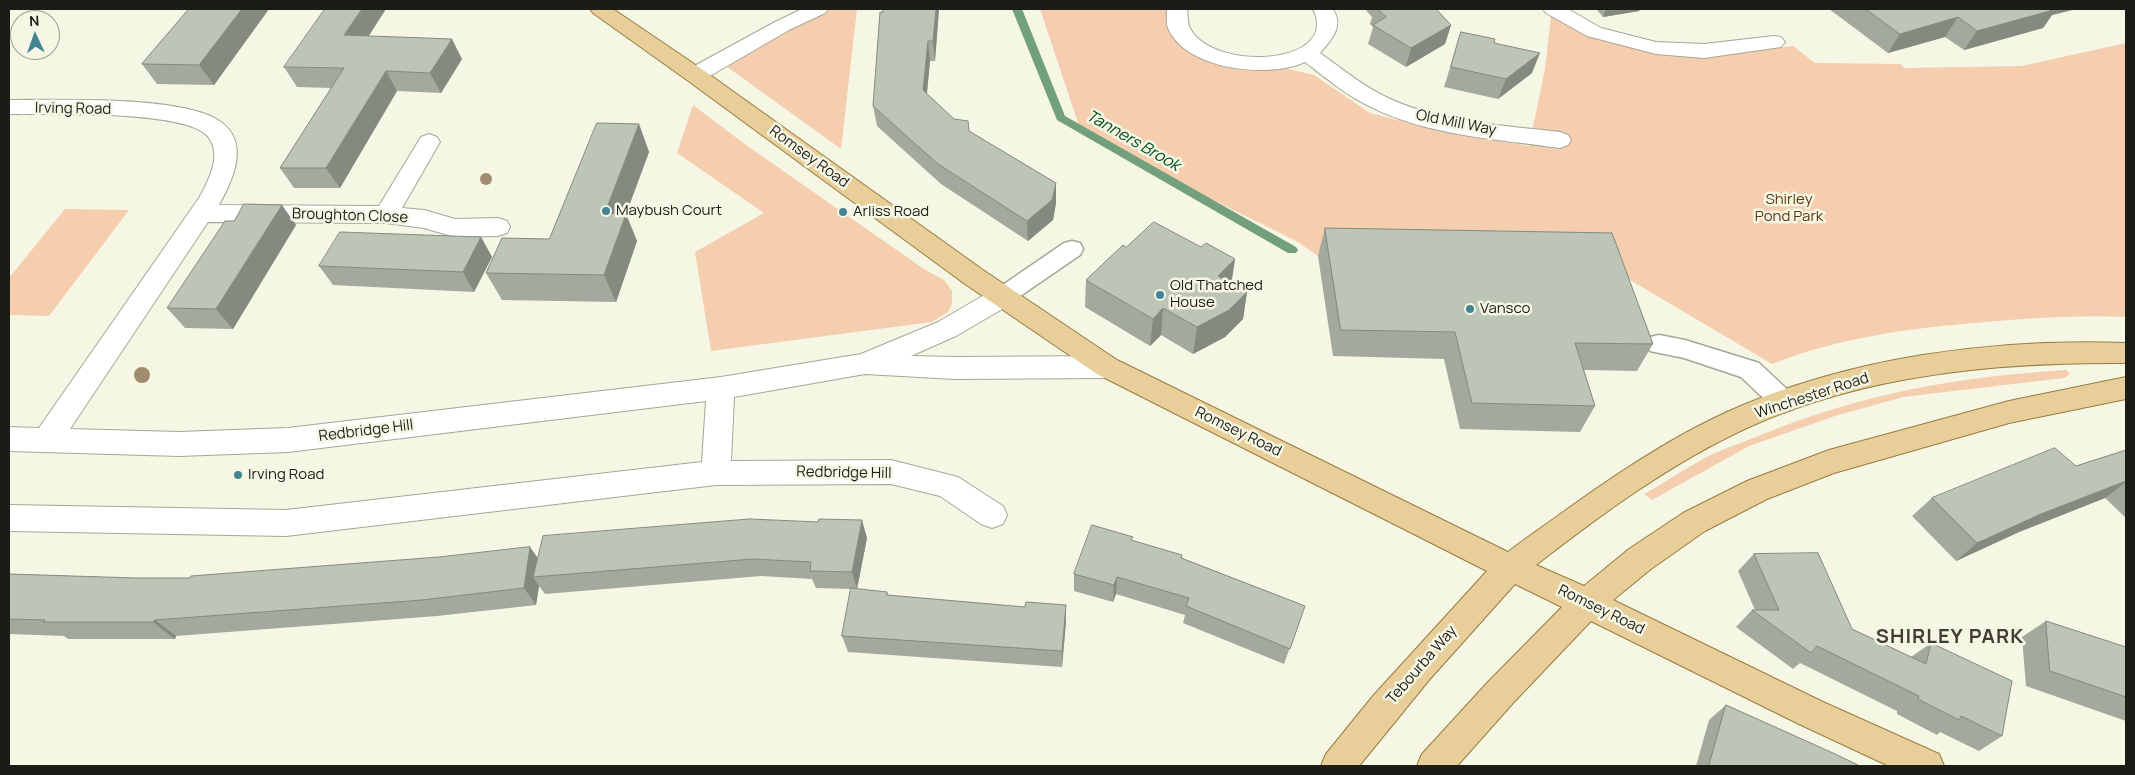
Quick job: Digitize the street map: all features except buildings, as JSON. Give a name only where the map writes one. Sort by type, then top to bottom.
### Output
[{"type":"main road","name":"Romsey Road","points":[[600,9],[695,75],[1002,297],[1107,367],[1511,568],[1587,603],[1811,713],[1927,766]]},
{"type":"main road","name":"Winchester Road","points":[[1511,568],[1617,489],[1689,444],[1761,410],[1845,382],[1923,366],[1997,357],[2082,351],[2126,353]]},
{"type":"main road","points":[[1434,766],[1501,692],[1587,603],[1640,559],[1694,522],[1757,490],[1829,462],[2009,412],[2126,388]]},
{"type":"main road","name":"Tebourba Way","points":[[1338,766],[1417,667],[1511,568]]},
{"type":"street","points":[[695,75],[782,26],[818,9]]},
{"type":"street","points":[[1177,9],[1179,29],[1192,44],[1220,59],[1247,64],[1274,64],[1309,55],[1321,43],[1328,28],[1323,9]]},
{"type":"street","points":[[1553,9],[1594,32],[1656,48],[1704,51],[1774,42]]},
{"type":"street","name":"Old Mill Way","points":[[1309,55],[1379,102],[1408,114],[1447,124],[1560,140]]},
{"type":"street","name":"Irving Road","points":[[9,107],[163,112],[182,115],[212,125],[221,136],[226,147],[226,165],[220,184],[47,440]]},
{"type":"street","points":[[386,216],[429,142]]},
{"type":"street","name":"Broughton Close","points":[[201,213],[386,216],[424,219],[456,228],[498,227]]},
{"type":"street","name":"Redbridge Hill","points":[[865,364],[947,329],[1002,297]]},
{"type":"street","name":"Redbridge Hill","points":[[9,439],[179,444],[288,440],[722,388],[865,364],[955,368],[1107,367]]},
{"type":"street","points":[[716,473],[722,388]]},
{"type":"street","name":"Redbridge Hill","points":[[9,518],[286,523],[716,473],[891,472],[948,486],[992,515]]},
{"type":"lane","points":[[1002,297],[1072,249]]},
{"type":"lane","points":[[1659,344],[1686,349],[1750,370],[1784,402]]},
{"type":"green space","points":[[818,9],[857,9],[841,149],[719,61]]},
{"type":"green space","name":"Shirley Pond Park","points":[[1040,9],[1167,9],[1171,29],[1217,63],[1246,70],[1288,69],[1314,75],[1370,113],[1443,132],[1529,146],[1545,69],[1551,16],[1589,35],[1710,56],[1793,46],[1815,63],[1901,64],[1904,68],[2022,66],[2126,43],[2126,317],[2038,318],[1958,324],[1903,331],[1850,340],[1772,364],[1598,261],[1318,256],[1298,242],[1082,135]]},
{"type":"green space","points":[[693,105],[746,145],[924,269],[944,280],[952,291],[952,304],[948,312],[932,322],[711,351],[695,252],[764,213],[677,153]]},
{"type":"green space","points":[[65,209],[129,210],[49,316],[9,315],[9,278]]},
{"type":"green space","points":[[2066,370],[2070,374],[2064,378],[1903,397],[1835,416],[1749,446],[1652,500],[1644,494],[1716,453],[1833,409],[1908,390],[1946,383],[1985,377]]},
{"type":"waterway","name":"Tanners Brook","points":[[1017,9],[1061,118],[1292,250]]},
{"type":"place","name":"Maybush Court","points":[[606,211]]},
{"type":"place","name":"Arliss Road","points":[[843,212]]},
{"type":"place","name":"Old Thatched House","points":[[1160,295]]},
{"type":"place","name":"Vansco","points":[[1470,309]]},
{"type":"place","name":"Irving Road","points":[[238,475]]},
{"type":"district","name":"SHIRLEY PARK","points":[[1950,637]]}]
